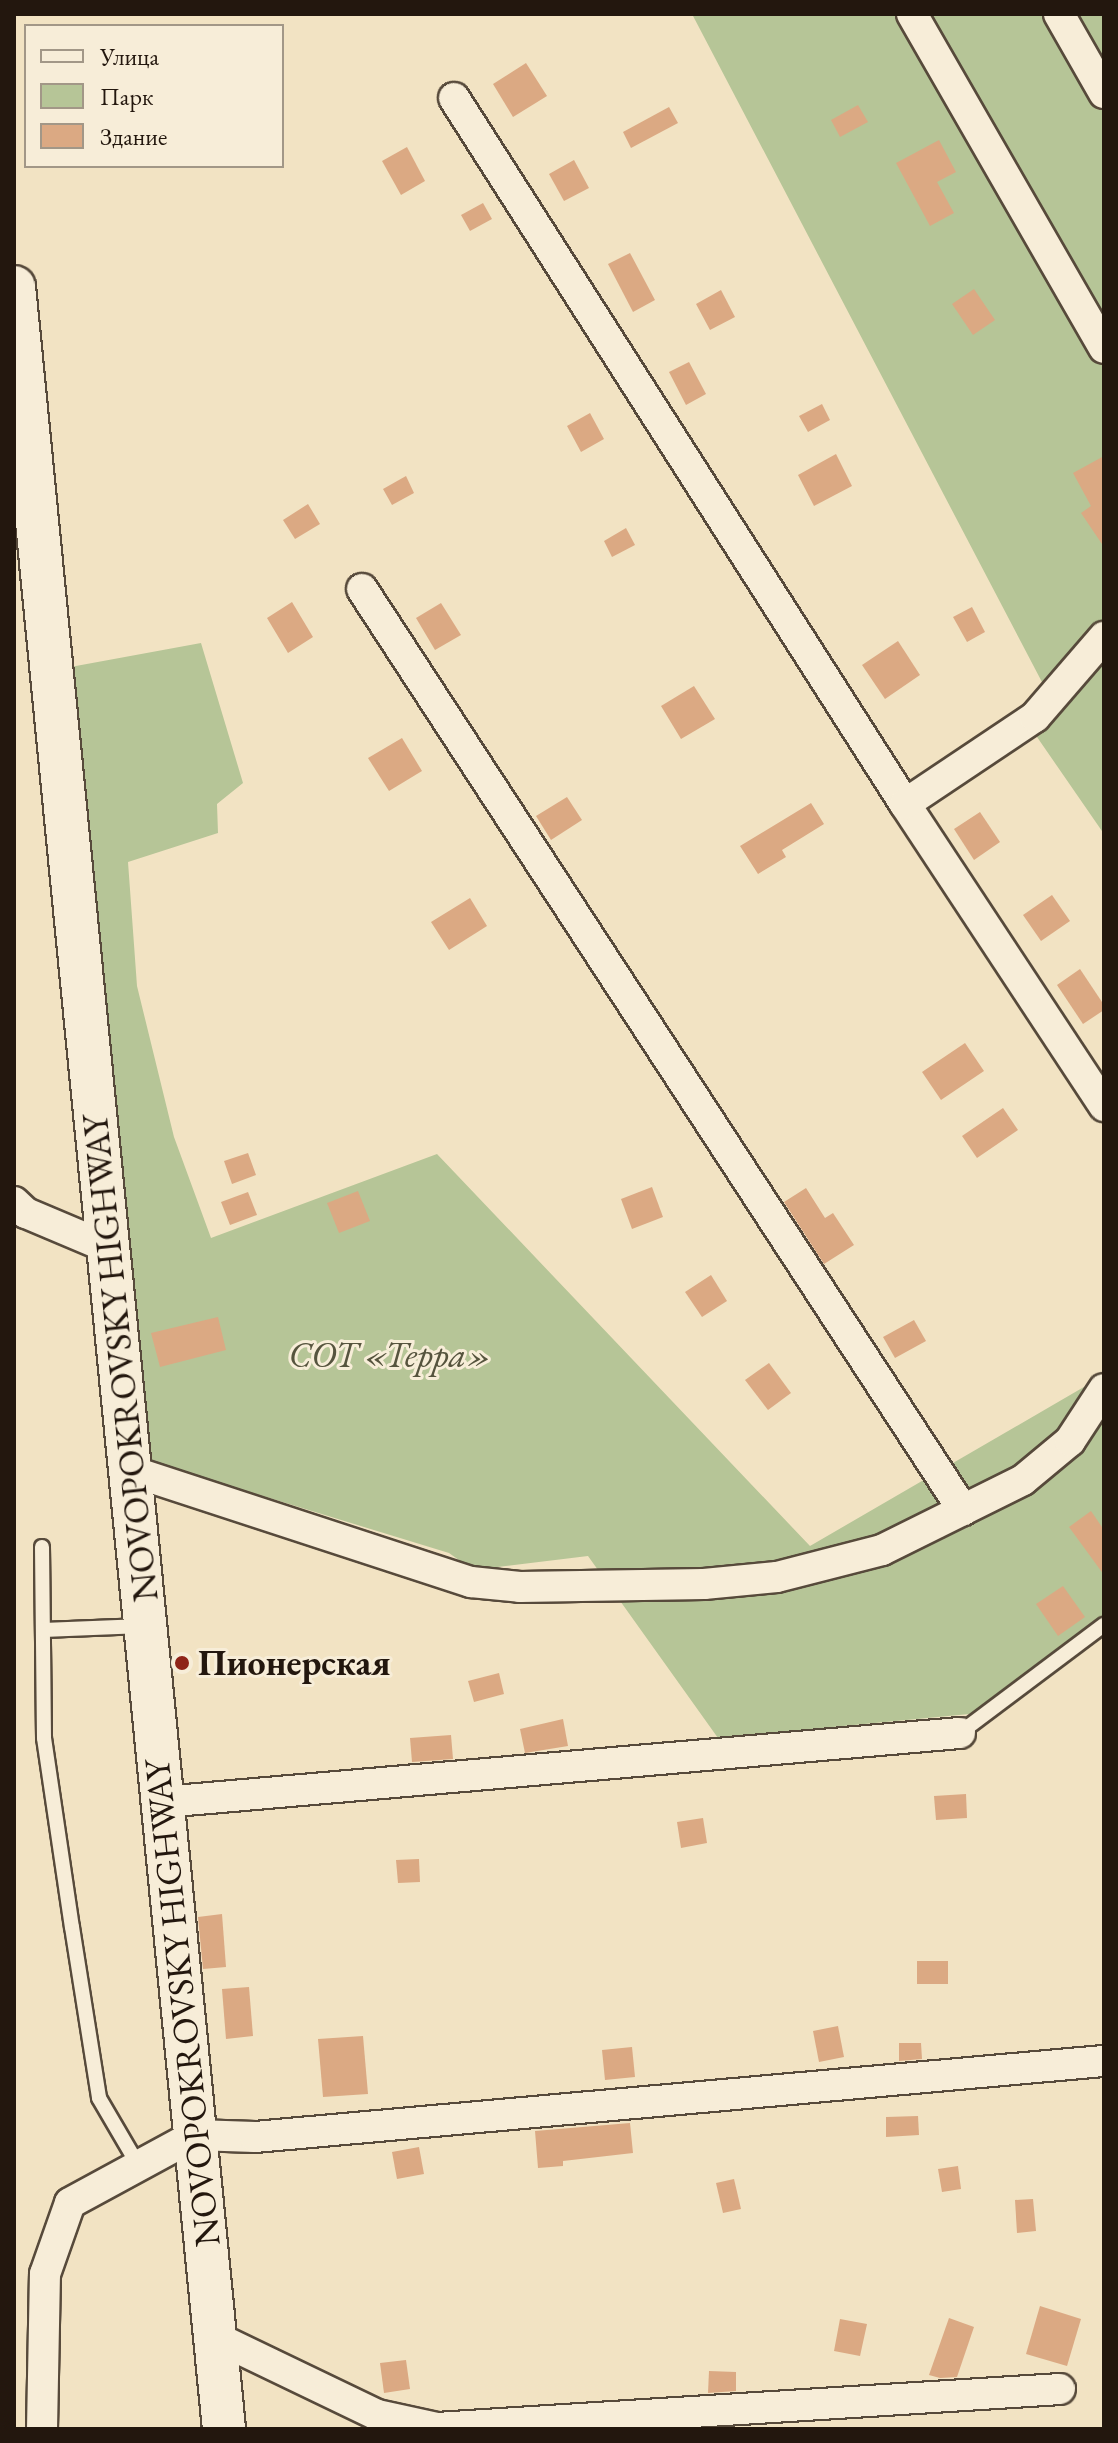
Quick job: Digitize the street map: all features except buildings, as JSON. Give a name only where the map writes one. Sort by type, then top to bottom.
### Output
[{"type":"main road","name":"NOVOPOKROVSKY HIGHWAY","points":[[14,287],[224,2429]]},
{"type":"street","points":[[912,14],[1104,348]]},
{"type":"street","points":[[1059,14],[1104,93]]},
{"type":"street","points":[[454,98],[905,804],[1104,1106]]},
{"type":"street","points":[[362,589],[963,1510]]},
{"type":"street","points":[[905,804],[1035,717],[1104,637]]},
{"type":"street","points":[[14,1202],[26,1213],[109,1248]]},
{"type":"street","points":[[131,1471],[471,1582],[520,1587],[624,1588],[777,1577],[882,1550],[963,1510],[1035,1470],[1070,1441],[1101,1401]]},
{"type":"street","points":[[163,1802],[960,1733]]},
{"type":"street","points":[[42,2429],[45,2274],[70,2203],[137,2163],[195,2135],[255,2137],[1104,2061]]},
{"type":"street","points":[[215,2337],[377,2415],[437,2428],[1060,2389]]},
{"type":"lane","points":[[42,1547],[44,1738],[99,2098],[137,2163]]},
{"type":"lane","points":[[960,1733],[1104,1625]]},
{"type":"lane","points":[[44,1630],[146,1626]]},
{"type":"green space","points":[[692,14],[1104,14],[1104,834],[1037,737],[1043,684]]},
{"type":"green space","name":"СОТ «Терра»","points":[[201,643],[243,783],[217,804],[218,833],[128,862],[137,986],[174,1137],[211,1238],[437,1154],[810,1546],[1089,1384],[1104,1403],[1104,1617],[980,1713],[718,1738],[588,1556],[473,1570],[449,1553],[145,1460],[65,668]]},
{"type":"place","name":"Пионерская","points":[[182,1663]]}]
